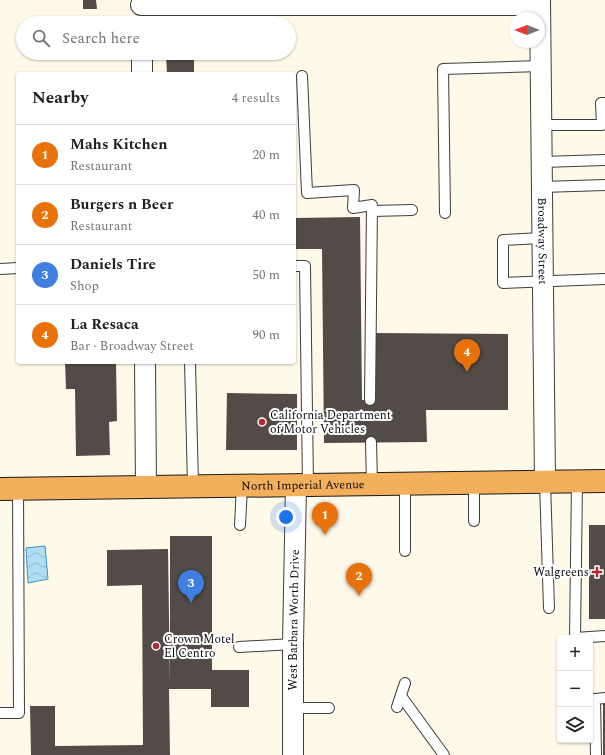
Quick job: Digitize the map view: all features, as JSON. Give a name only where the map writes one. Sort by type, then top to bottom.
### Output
[{"type":"highway","name":"North Imperial Avenue","points":[[9,489],[605,481]]},
{"type":"street","points":[[141,9],[540,2]]},
{"type":"street","name":"Broadway Street","points":[[540,2],[545,482]]},
{"type":"street","points":[[142,60],[142,72]]},
{"type":"street","points":[[145,364],[146,487]]},
{"type":"street","name":"West Barbara Worth Drive","points":[[293,755],[293,644],[302,485]]},
{"type":"lane","points":[[445,213],[443,69],[541,66]]},
{"type":"lane","points":[[302,76],[307,193],[354,190],[353,208],[372,205],[370,400]]},
{"type":"lane","points":[[541,125],[604,125],[601,103],[605,103]]},
{"type":"lane","points":[[542,162],[605,160]]},
{"type":"lane","points":[[542,187],[605,185]]},
{"type":"lane","points":[[372,211],[412,210]]},
{"type":"lane","points":[[542,238],[503,240],[503,283],[605,279]]},
{"type":"lane","points":[[296,266],[305,266],[302,485]]},
{"type":"lane","points":[[0,269],[16,268]]},
{"type":"lane","points":[[190,364],[193,486]]},
{"type":"lane","points":[[371,442],[372,484]]},
{"type":"lane","points":[[577,481],[575,638],[605,636]]},
{"type":"lane","points":[[545,482],[549,608]]},
{"type":"lane","points":[[474,483],[474,521]]},
{"type":"lane","points":[[405,484],[405,551]]},
{"type":"lane","points":[[240,525],[242,486]]},
{"type":"lane","points":[[0,713],[19,713],[9,489]]},
{"type":"lane","points":[[239,646],[293,644]]},
{"type":"lane","points":[[397,707],[405,683]]},
{"type":"lane","points":[[401,696],[444,755]]},
{"type":"lane","points":[[596,755],[595,699],[605,698]]},
{"type":"lane","points":[[293,708],[329,708]]},
{"type":"water","points":[[45,546],[48,579],[28,583],[26,548]]},
{"type":"building","points":[[83,0],[96,0],[97,9],[83,9]]},
{"type":"building","points":[[166,60],[194,60],[194,72],[167,72]]},
{"type":"building","points":[[360,217],[362,400],[376,400],[375,333],[508,334],[508,410],[426,410],[427,442],[324,443],[322,249],[296,249],[296,218]]},
{"type":"building","points":[[65,364],[116,364],[117,421],[109,422],[110,455],[76,456],[75,389],[66,389]]},
{"type":"building","name":"California Department of Motor Vehicles","points":[[227,393],[297,394],[297,450],[226,450]]},
{"type":"building","name":"Walgreens","points":[[589,525],[605,525],[605,619],[589,619]]},
{"type":"building","points":[[170,536],[212,536],[212,670],[249,670],[249,707],[211,707],[211,689],[169,689],[170,755],[31,755],[30,706],[55,706],[55,746],[143,745],[142,585],[107,586],[107,550],[168,549],[170,683]]},
{"type":"building","points":[[603,703],[605,703],[605,755],[603,755]]},
{"type":"place","name":"La Resaca","points":[[467,372]]},
{"type":"place","name":"California Department of Motor Vehicles","points":[[262,422]]},
{"type":"place","name":"Mahs Kitchen","points":[[325,535]]},
{"type":"place","name":"Walgreens","points":[[597,572]]},
{"type":"place","name":"Burgers n Beer","points":[[359,596]]},
{"type":"place","name":"Daniels Tire","points":[[191,603]]},
{"type":"place","name":"Crown Motel El Centro","points":[[156,646]]}]
